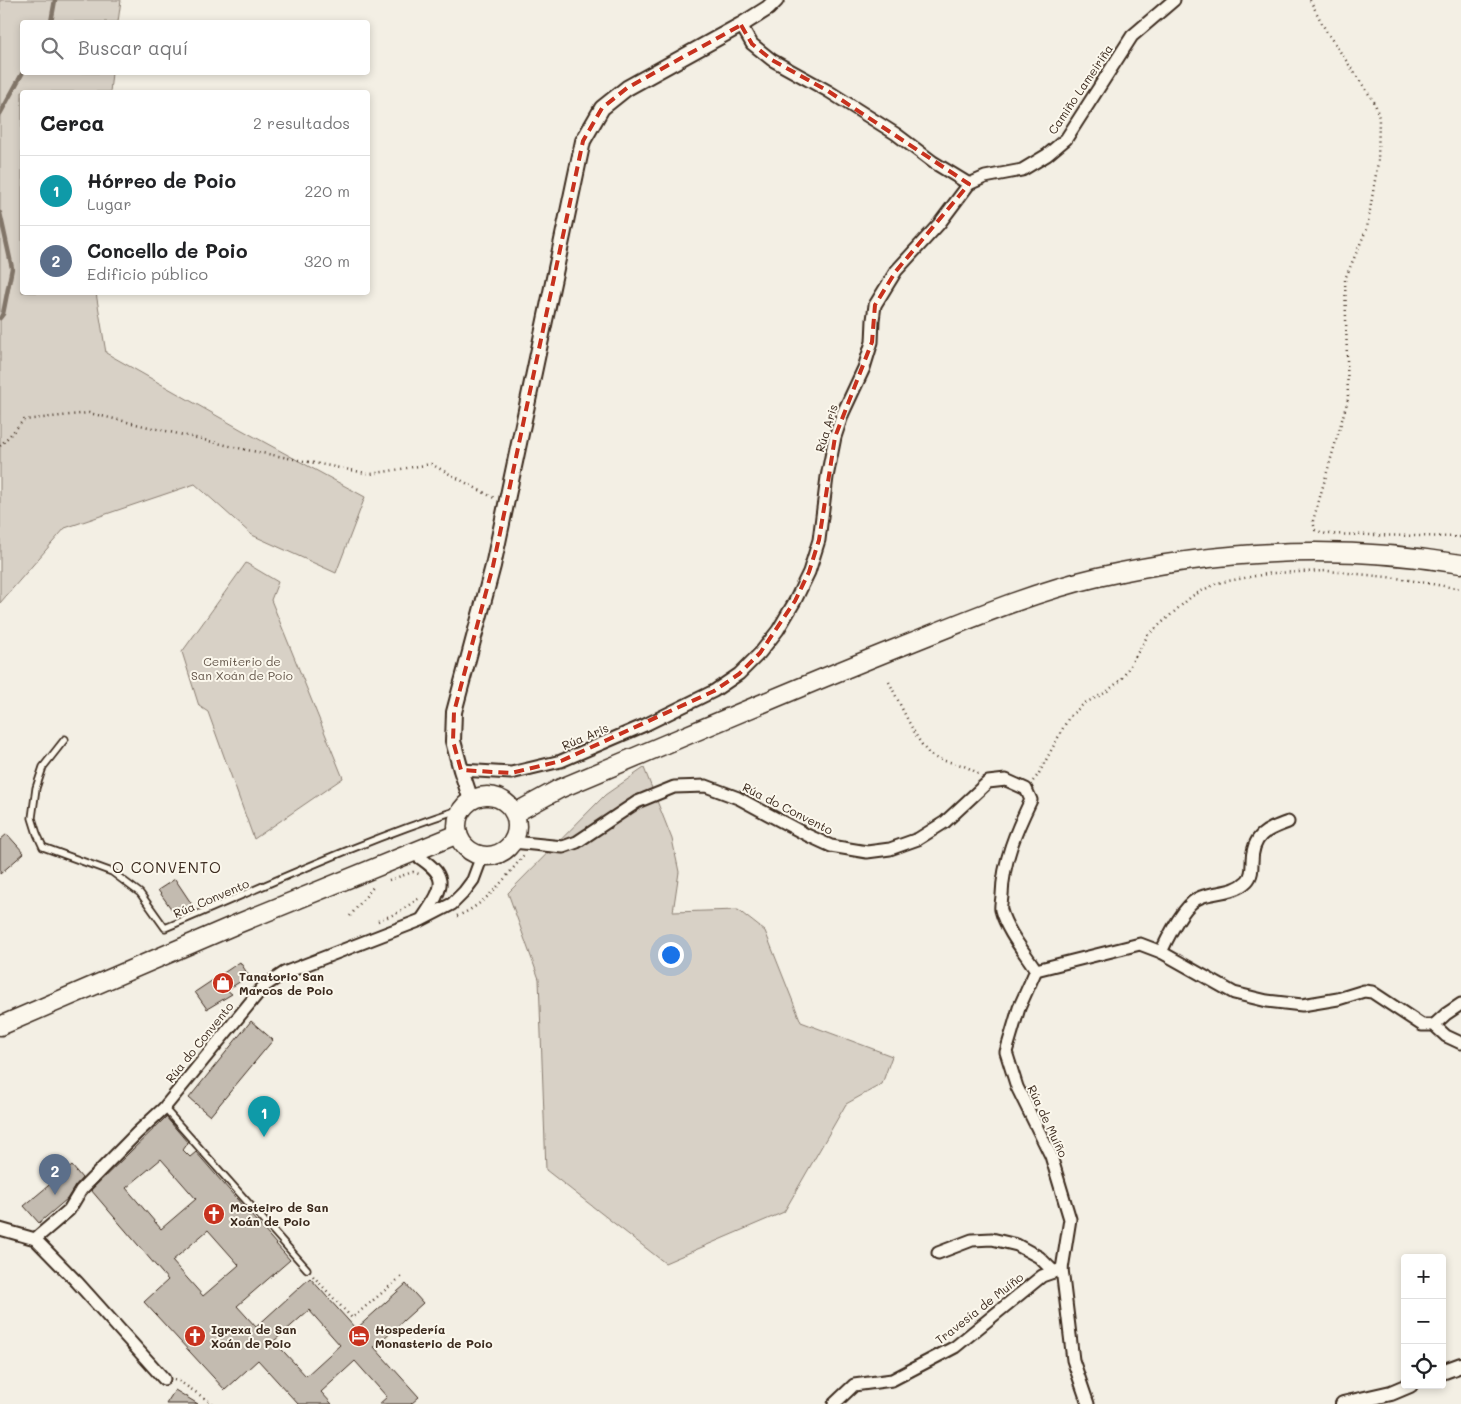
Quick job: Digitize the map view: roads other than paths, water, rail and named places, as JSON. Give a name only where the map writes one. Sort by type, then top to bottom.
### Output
[{"type":"highway","points":[[515,813],[559,789],[1005,604],[1096,577],[1182,561],[1263,553],[1346,552],[1426,558],[1461,564]]},
{"type":"highway","points":[[481,796],[496,797],[509,805],[515,813],[517,828],[513,842],[500,854],[482,856],[467,848],[458,834],[458,817],[466,805],[481,796]]},
{"type":"highway","points":[[0,1026],[380,874],[411,852],[458,834]]},
{"type":"street","points":[[466,805],[461,770],[453,741],[454,712],[493,566],[583,141],[602,108],[627,88],[741,25],[768,8],[776,0]]},
{"type":"street","name":"Camiño Lameiriña","points":[[969,184],[985,177],[1022,170],[1047,155],[1066,139],[1132,36],[1174,0]]},
{"type":"street","points":[[741,25],[752,44],[772,60],[828,91],[896,134],[933,162],[969,184]]},
{"type":"street","name":"Rúa Aris","points":[[461,770],[511,773],[561,761],[645,725],[714,691],[739,674],[760,653],[778,630],[796,601],[810,572],[819,540],[827,477],[835,437],[843,413],[864,368],[872,342],[876,305],[896,271],[939,224],[969,184]]},
{"type":"street","name":"Rúa do Convento","points":[[513,842],[563,847],[577,842],[637,802],[674,787],[706,786],[738,798],[808,836],[831,846],[867,852],[890,849],[918,839],[945,822],[988,782],[1006,780],[1026,789],[1031,800],[1008,855],[1002,879],[1001,910],[1015,940],[1036,970]]},
{"type":"street","points":[[1161,952],[1170,932],[1186,910],[1199,897],[1228,892],[1247,881],[1252,873],[1252,854],[1258,839],[1266,830],[1288,822]]},
{"type":"street","points":[[411,852],[429,863],[437,872],[440,881],[440,891],[421,920]]},
{"type":"street","name":"Rúa do Convento","points":[[35,1239],[69,1210],[81,1190],[164,1108],[252,998],[268,983],[284,973],[421,920],[452,904],[464,892],[472,880],[482,856]]},
{"type":"street","points":[[1036,970],[1140,944],[1161,952],[1234,993],[1267,1001],[1302,1005],[1338,999],[1364,991],[1372,992],[1422,1025],[1434,1025],[1461,1004]]},
{"type":"street","name":"Rúa de Muíño","points":[[1036,970],[1019,1008],[1006,1052],[1017,1087],[1051,1156],[1070,1219],[1058,1270],[1072,1360],[1088,1404]]},
{"type":"street","points":[[1434,1025],[1446,1036],[1461,1043]]},
{"type":"street","points":[[0,1229],[35,1239],[77,1282],[164,1379]]},
{"type":"street","points":[[938,1253],[972,1240],[992,1239],[1017,1245],[1058,1270]]},
{"type":"street","name":"Travesía de Muíño","points":[[834,1404],[854,1385],[892,1380],[955,1347],[1042,1276],[1058,1270]]},
{"type":"street","points":[[1446,1371],[1461,1365]]},
{"type":"street","points":[[1343,1404],[1391,1393],[1401,1389]]},
{"type":"lane","name":"Rúa Convento","points":[[64,739],[43,767],[36,788],[32,818],[43,847],[112,872],[140,893],[165,928],[364,844],[466,805]]},
{"type":"lane","points":[[164,1108],[307,1270]]},
{"type":"waterway","points":[[51,20],[55,0]]},
{"type":"waterway","points":[[0,114],[21,75]]},
{"type":"waterway","points":[[0,213],[12,268],[3,314],[0,318]]},
{"type":"place","name":"Tanatorio San Marcos de Poio","points":[[223,983]]},
{"type":"place","name":"Hórreo de Poio","points":[[264,1137]]},
{"type":"place","name":"Concello de Poio","points":[[55,1195]]},
{"type":"place","name":"Mosteiro de San Xoán de Poio","points":[[214,1214]]},
{"type":"place","name":"Igrexa de San Xoán de Poio","points":[[195,1336]]},
{"type":"place","name":"Hospedería Monasterio de Poio","points":[[359,1336]]},
{"type":"district","name":"O CONVENTO","points":[[167,867]]},
{"type":"park label","name":"Cemiterio de San Xoán de Poio","points":[[242,668]]}]
